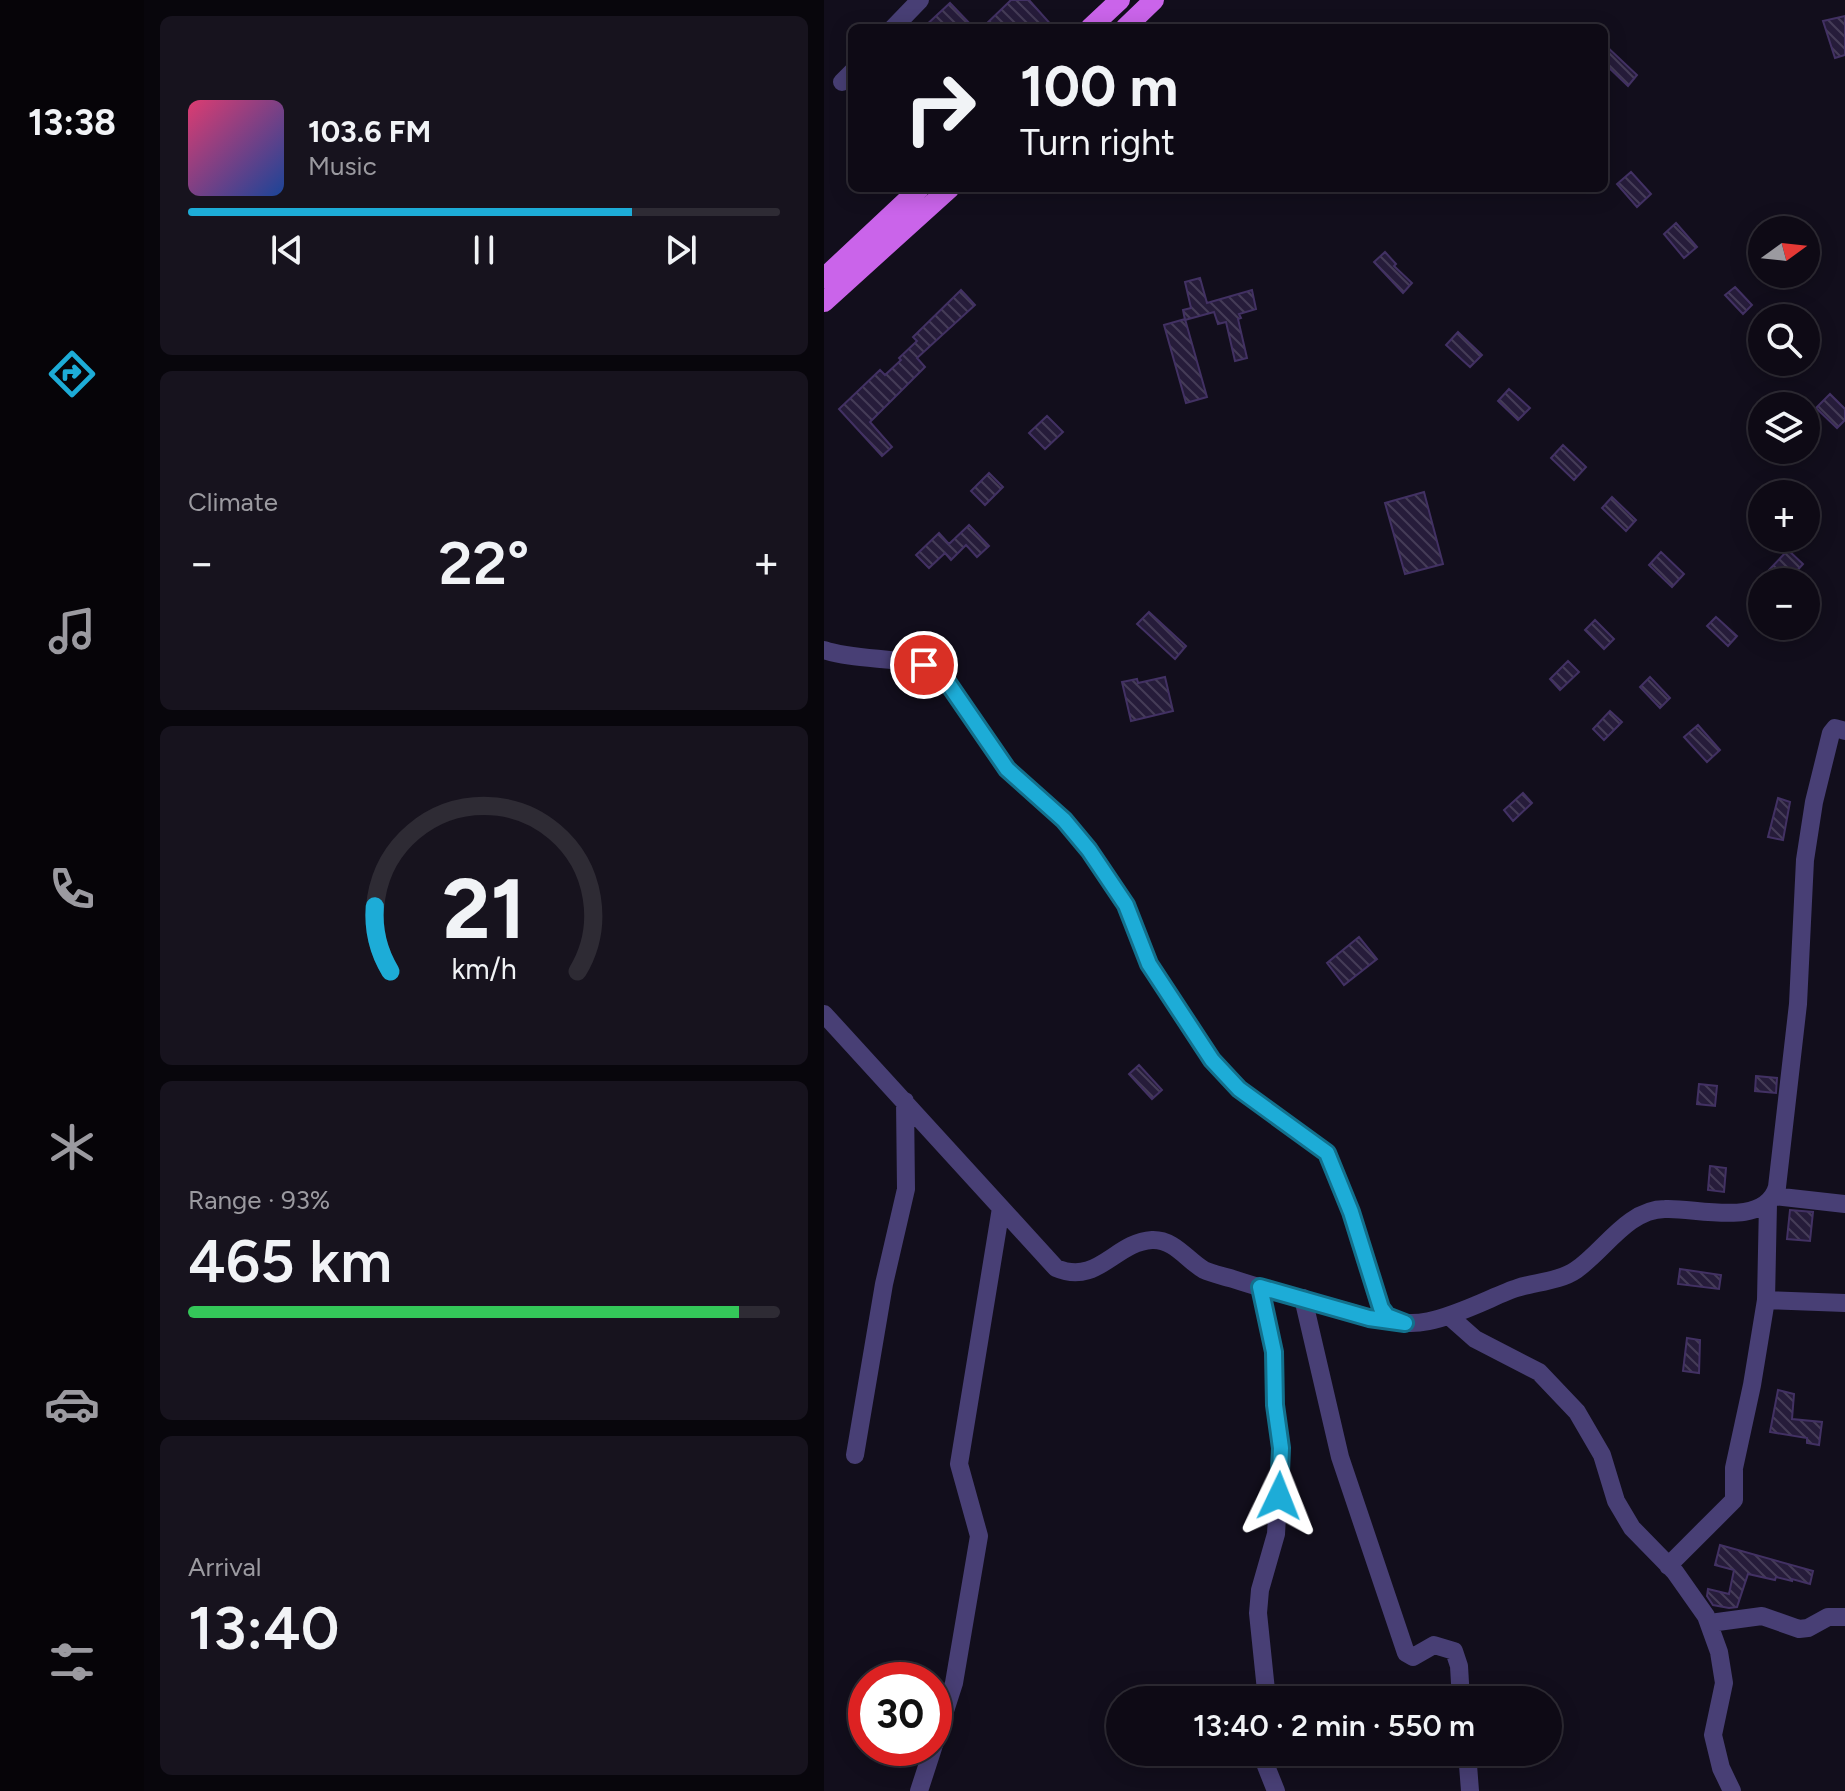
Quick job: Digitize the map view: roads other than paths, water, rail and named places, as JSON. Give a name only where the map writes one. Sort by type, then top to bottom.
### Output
[{"type":"main road","points":[[1094,24],[1120,0]]},
{"type":"main road","points":[[1129,24],[1154,0]]},
{"type":"main road","points":[[824,278],[916,192]]},
{"type":"main road","points":[[824,302],[946,192]]},
{"type":"street","points":[[897,24],[920,0]]},
{"type":"street","points":[[824,650],[861,659],[924,665],[941,673],[1007,769],[1064,820],[1089,850],[1126,905],[1149,964],[1212,1060],[1239,1089],[1327,1153],[1351,1212],[1381,1308],[1387,1316],[1405,1323]]},
{"type":"street","points":[[1668,1566],[1734,1500],[1734,1468],[1766,1300],[1771,1200],[1777,1187],[1798,1004],[1807,845],[1831,733],[1835,728],[1845,731]]},
{"type":"street","points":[[824,1014],[1056,1268],[1067,1273],[1097,1268],[1128,1249],[1152,1240],[1168,1244],[1205,1270],[1369,1318],[1405,1323],[1449,1316],[1516,1288],[1573,1272],[1630,1221],[1641,1215],[1667,1208],[1718,1214],[1738,1212],[1771,1200],[1845,1204]]},
{"type":"street","points":[[855,1455],[884,1284],[906,1189],[905,1101]]},
{"type":"street","points":[[952,1689],[979,1536],[959,1464],[1001,1208]]},
{"type":"street","points":[[1260,1287],[1274,1352],[1275,1405],[1281,1448],[1279,1515],[1260,1590],[1258,1613],[1266,1686]]},
{"type":"street","points":[[1303,1298],[1340,1457],[1406,1653],[1413,1657],[1434,1645],[1449,1647],[1454,1651],[1459,1666],[1460,1686]]},
{"type":"street","points":[[1766,1300],[1845,1303]]},
{"type":"street","points":[[1449,1316],[1475,1339],[1539,1372],[1577,1412],[1602,1455],[1613,1491],[1627,1520],[1675,1572],[1710,1623],[1724,1683],[1713,1735],[1721,1768],[1732,1791]]},
{"type":"street","points":[[1710,1623],[1762,1616],[1799,1629],[1808,1628],[1828,1617],[1845,1617]]},
{"type":"street","points":[[919,1791],[927,1766]]},
{"type":"street","points":[[1266,1766],[1276,1791]]},
{"type":"street","points":[[1468,1766],[1470,1791]]}]
